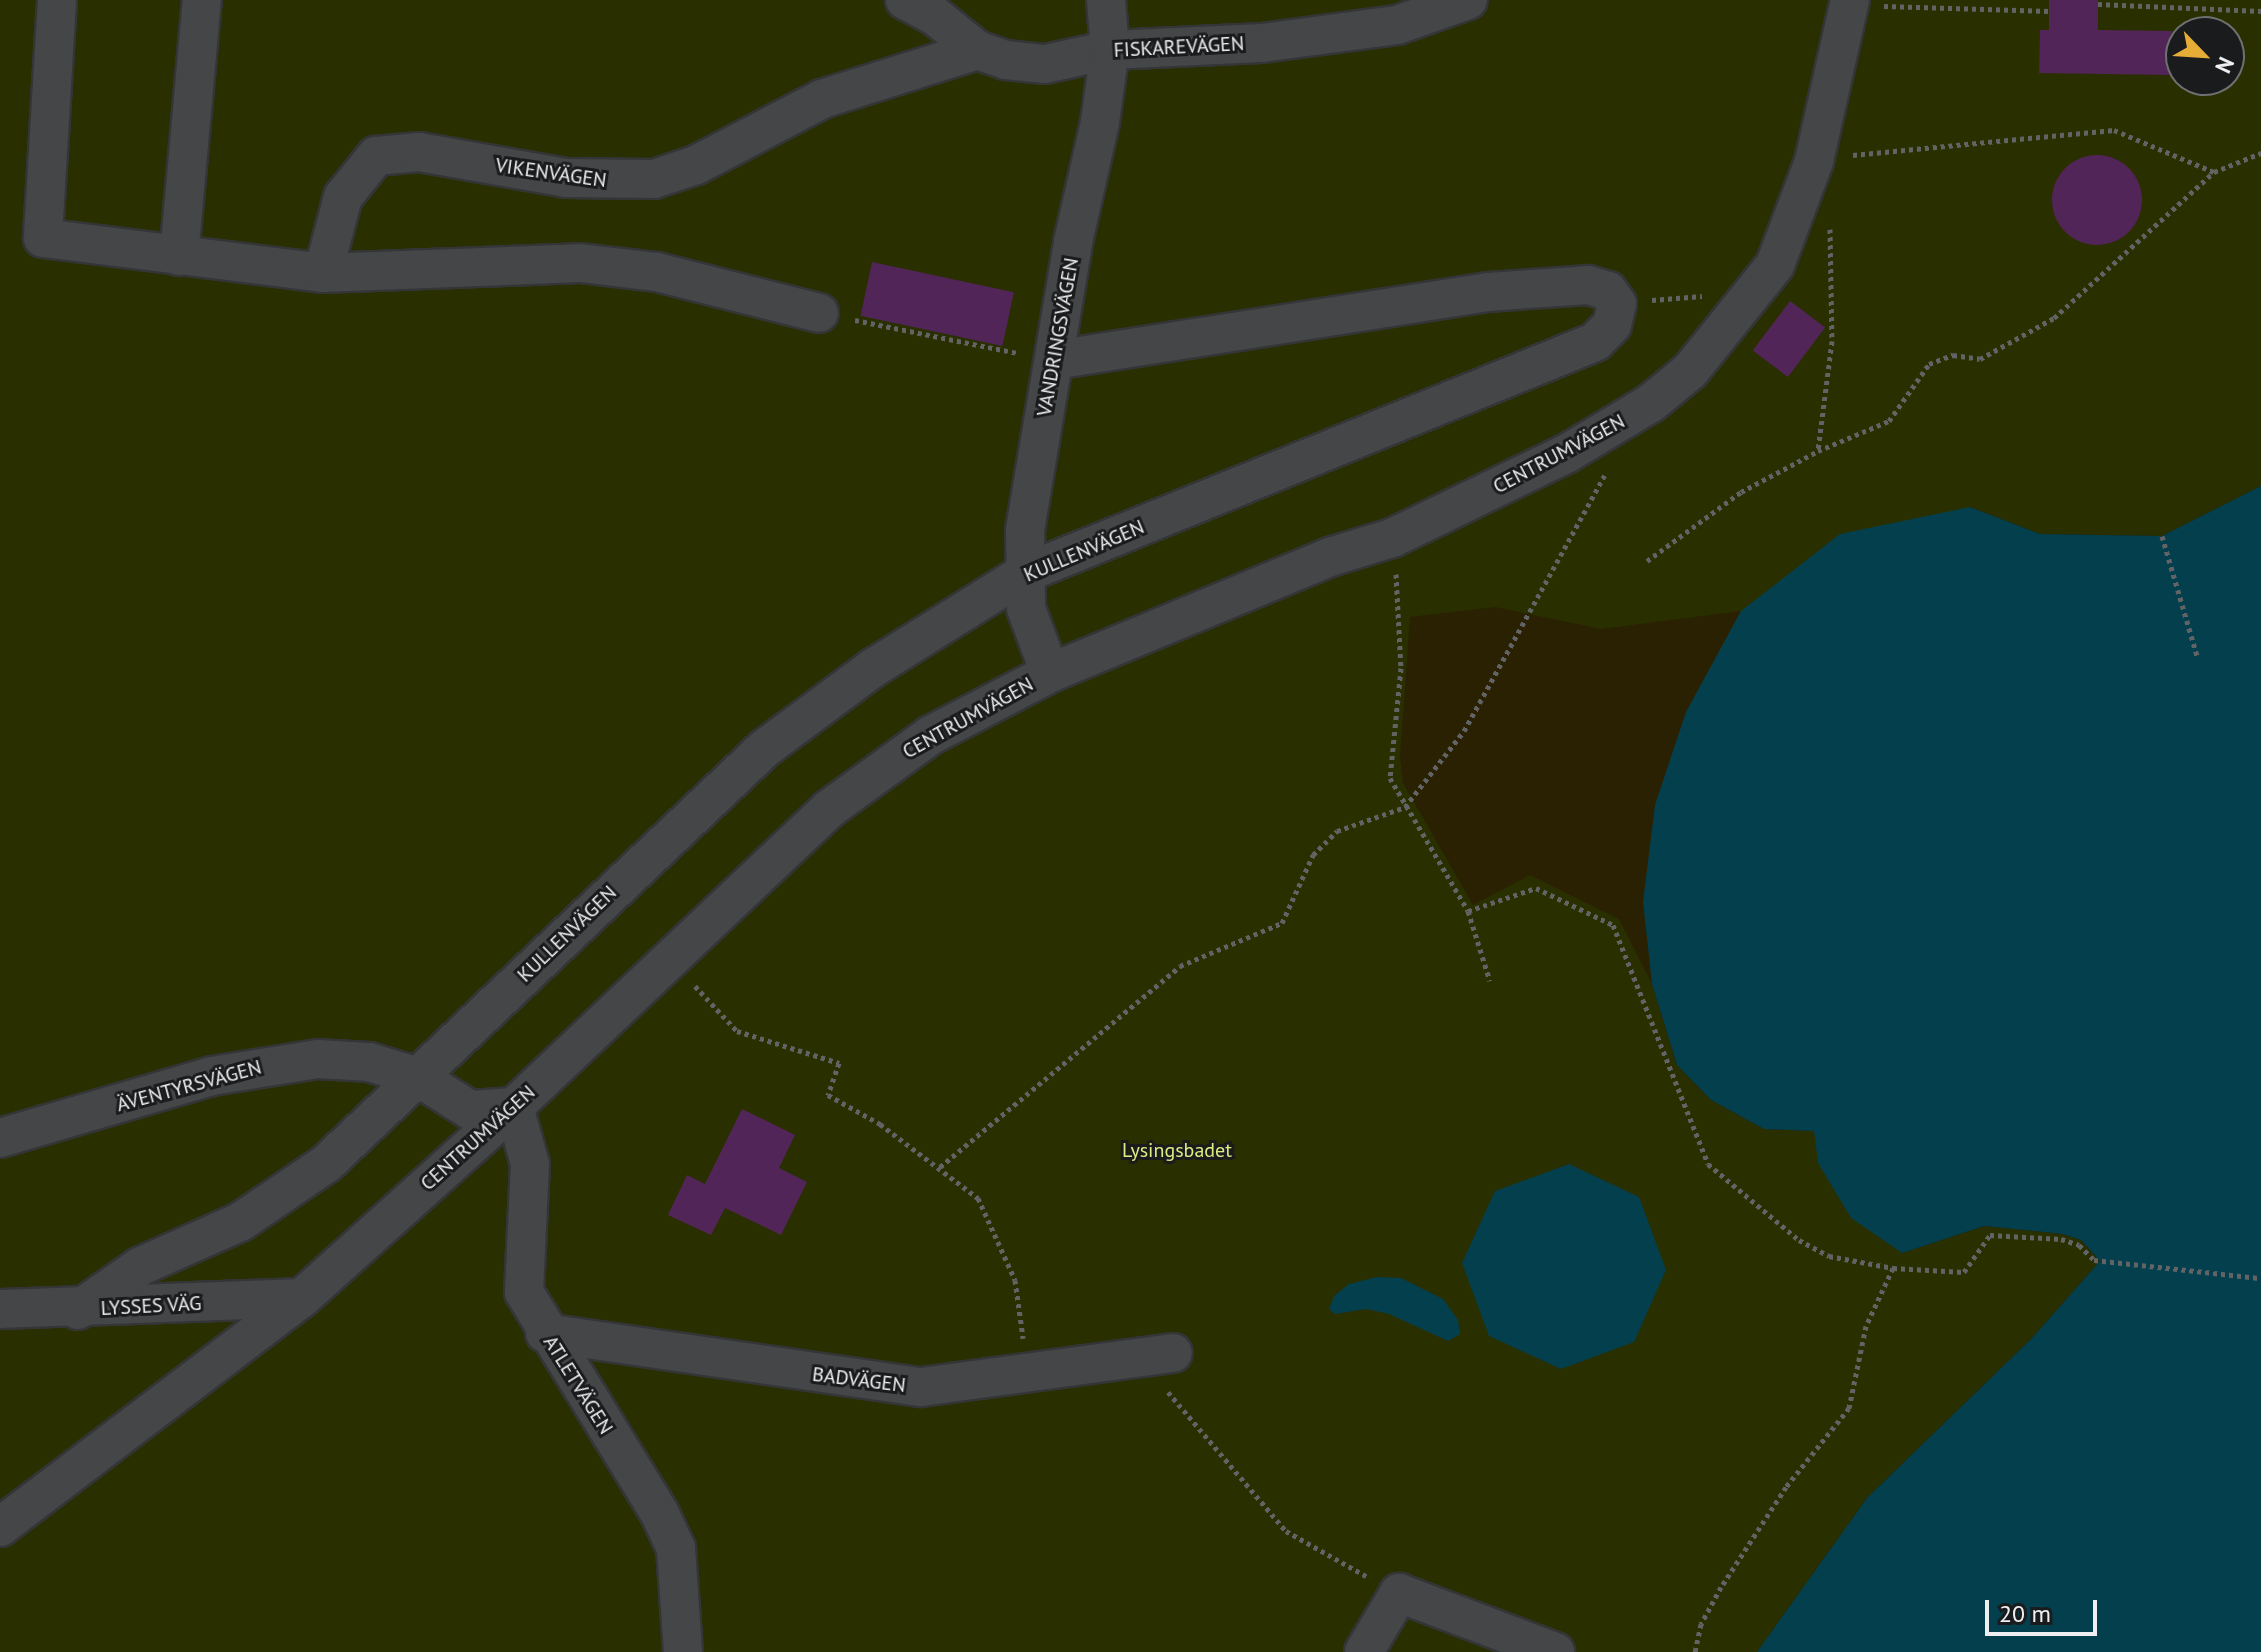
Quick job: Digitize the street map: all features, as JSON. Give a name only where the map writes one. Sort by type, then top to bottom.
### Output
[{"type":"lane","points":[[57,0],[43,238],[323,273],[580,263],[657,272],[819,313]]},
{"type":"lane","points":[[179,256],[202,0]]},
{"type":"lane","name":"FISKAREVÄGEN","points":[[905,0],[935,16],[977,50],[1006,60],[1045,64],[1110,50],[1262,43],[1382,27],[1468,0]]},
{"type":"lane","name":"VANDRINGSVÄGEN","points":[[1050,673],[1026,608],[1025,530],[1110,50],[1106,0]]},
{"type":"lane","name":"CENTRUMVÄGEN","points":[[0,1527],[302,1298],[514,1107],[668,957],[829,809],[931,735],[1050,673],[1333,556],[1392,538],[1607,433],[1690,371],[1775,265],[1814,161],[1861,3]]},
{"type":"lane","name":"VIKENVÄGEN","points":[[323,273],[343,197],[376,156],[419,152],[566,178],[654,179],[696,165],[822,99],[977,50]]},
{"type":"lane","name":"KULLENVÄGEN","points":[[78,1310],[141,1266],[240,1222],[327,1163],[764,749],[873,668],[1025,573],[1595,342],[1612,325],[1617,304],[1608,291],[1588,285],[1488,292],[1054,360]]},
{"type":"lane","name":"ÄVENTYRSVÄGEN","points":[[0,1138],[272,1064],[369,1062],[418,1077],[470,1110],[514,1107]]},
{"type":"lane","name":"ATLETVÄGEN","points":[[514,1107],[530,1164],[524,1292],[545,1333],[660,1514],[676,1549],[683,1652]]},
{"type":"lane","name":"LYSSES VÄG","points":[[0,1309],[78,1310],[302,1298]]},
{"type":"lane","name":"BADVÄGEN","points":[[545,1333],[868,1383],[921,1387],[1135,1354],[1173,1353]]},
{"type":"lane","points":[[1364,1652],[1399,1593],[1555,1652]]},
{"type":"path","points":[[1861,3],[2049,11]]},
{"type":"path","points":[[2098,4],[2261,11]]},
{"type":"path","points":[[1814,161],[2114,130],[2214,172]]},
{"type":"path","points":[[1647,561],[1741,492],[1818,451],[1889,421],[1929,364],[1953,355],[1980,359],[2054,318],[2214,172],[2261,153]]},
{"type":"path","points":[[1818,451],[1832,341],[1830,216]]},
{"type":"path","points":[[819,313],[1054,360]]},
{"type":"path","points":[[940,1167],[1180,966],[1282,923],[1313,855],[1337,831],[1405,807],[1464,731],[1611,464]]},
{"type":"path","points":[[2162,536],[2197,656]]},
{"type":"path","points":[[1392,538],[1401,629],[1390,778],[1468,911],[1490,981]]},
{"type":"path","points":[[1468,911],[1536,888],[1613,925],[1697,1144],[1708,1164],[1799,1240],[1829,1256],[1893,1268],[1964,1272],[1990,1235],[2061,1239],[2100,1261],[2261,1278]]},
{"type":"path","points":[[668,957],[737,1031],[839,1063],[828,1095],[940,1167],[978,1198],[1000,1239],[1015,1280],[1027,1371]]},
{"type":"path","points":[[1695,1652],[1701,1624],[1721,1587],[1786,1487],[1849,1408],[1866,1326],[1893,1268]]},
{"type":"path","points":[[1135,1354],[1286,1531],[1399,1593]]},
{"type":"green space","name":"Lysingsbadet","points":[[0,0],[2261,0],[2261,486],[2162,536],[2040,534],[1970,507],[1686,712],[1655,805],[1643,902],[1652,984],[1677,1065],[1711,1100],[1764,1129],[1814,1131],[1819,1163],[1902,1253],[1984,1226],[2063,1234],[2081,1240],[2100,1261],[2032,1338],[1867,1498],[1757,1652],[0,1652]]},
{"type":"sand","points":[[1495,607],[1601,629],[1741,611],[1686,712],[1643,902],[1652,984],[1619,919],[1530,875],[1473,905],[1403,783],[1400,757],[1410,617]]},
{"type":"water","points":[[2261,486],[2261,1652],[1757,1652],[1867,1498],[2032,1338],[2100,1261],[2081,1240],[2063,1234],[1984,1226],[1902,1253],[1851,1218],[1818,1163],[1814,1131],[1764,1129],[1711,1100],[1677,1065],[1652,984],[1643,902],[1655,805],[1686,712],[1741,611],[1840,534],[1970,507],[2040,534],[2162,536]]},
{"type":"water","points":[[1569,1164],[1639,1197],[1666,1270],[1634,1342],[1561,1369],[1489,1336],[1462,1263],[1495,1191]]},
{"type":"water","points":[[1377,1277],[1401,1278],[1443,1299],[1458,1320],[1460,1334],[1448,1341],[1389,1314],[1366,1309],[1335,1314],[1329,1309],[1334,1296],[1349,1284]]},
{"type":"building","points":[[2049,0],[2098,0],[2098,30],[2165,31],[2165,75],[2039,73],[2040,30],[2049,30]]},
{"type":"building","points":[[2097,155],[2114,158],[2129,168],[2139,183],[2142,200],[2139,217],[2129,232],[2114,242],[2097,245],[2080,242],[2065,232],[2055,217],[2052,200],[2055,183],[2065,168],[2080,158]]},
{"type":"building","points":[[872,262],[1014,292],[1002,346],[861,316]]},
{"type":"building","points":[[1790,301],[1825,327],[1788,377],[1753,351]]},
{"type":"building","points":[[742,1109],[795,1135],[779,1168],[807,1182],[781,1235],[725,1208],[711,1235],[668,1215],[687,1175],[705,1184]]}]
